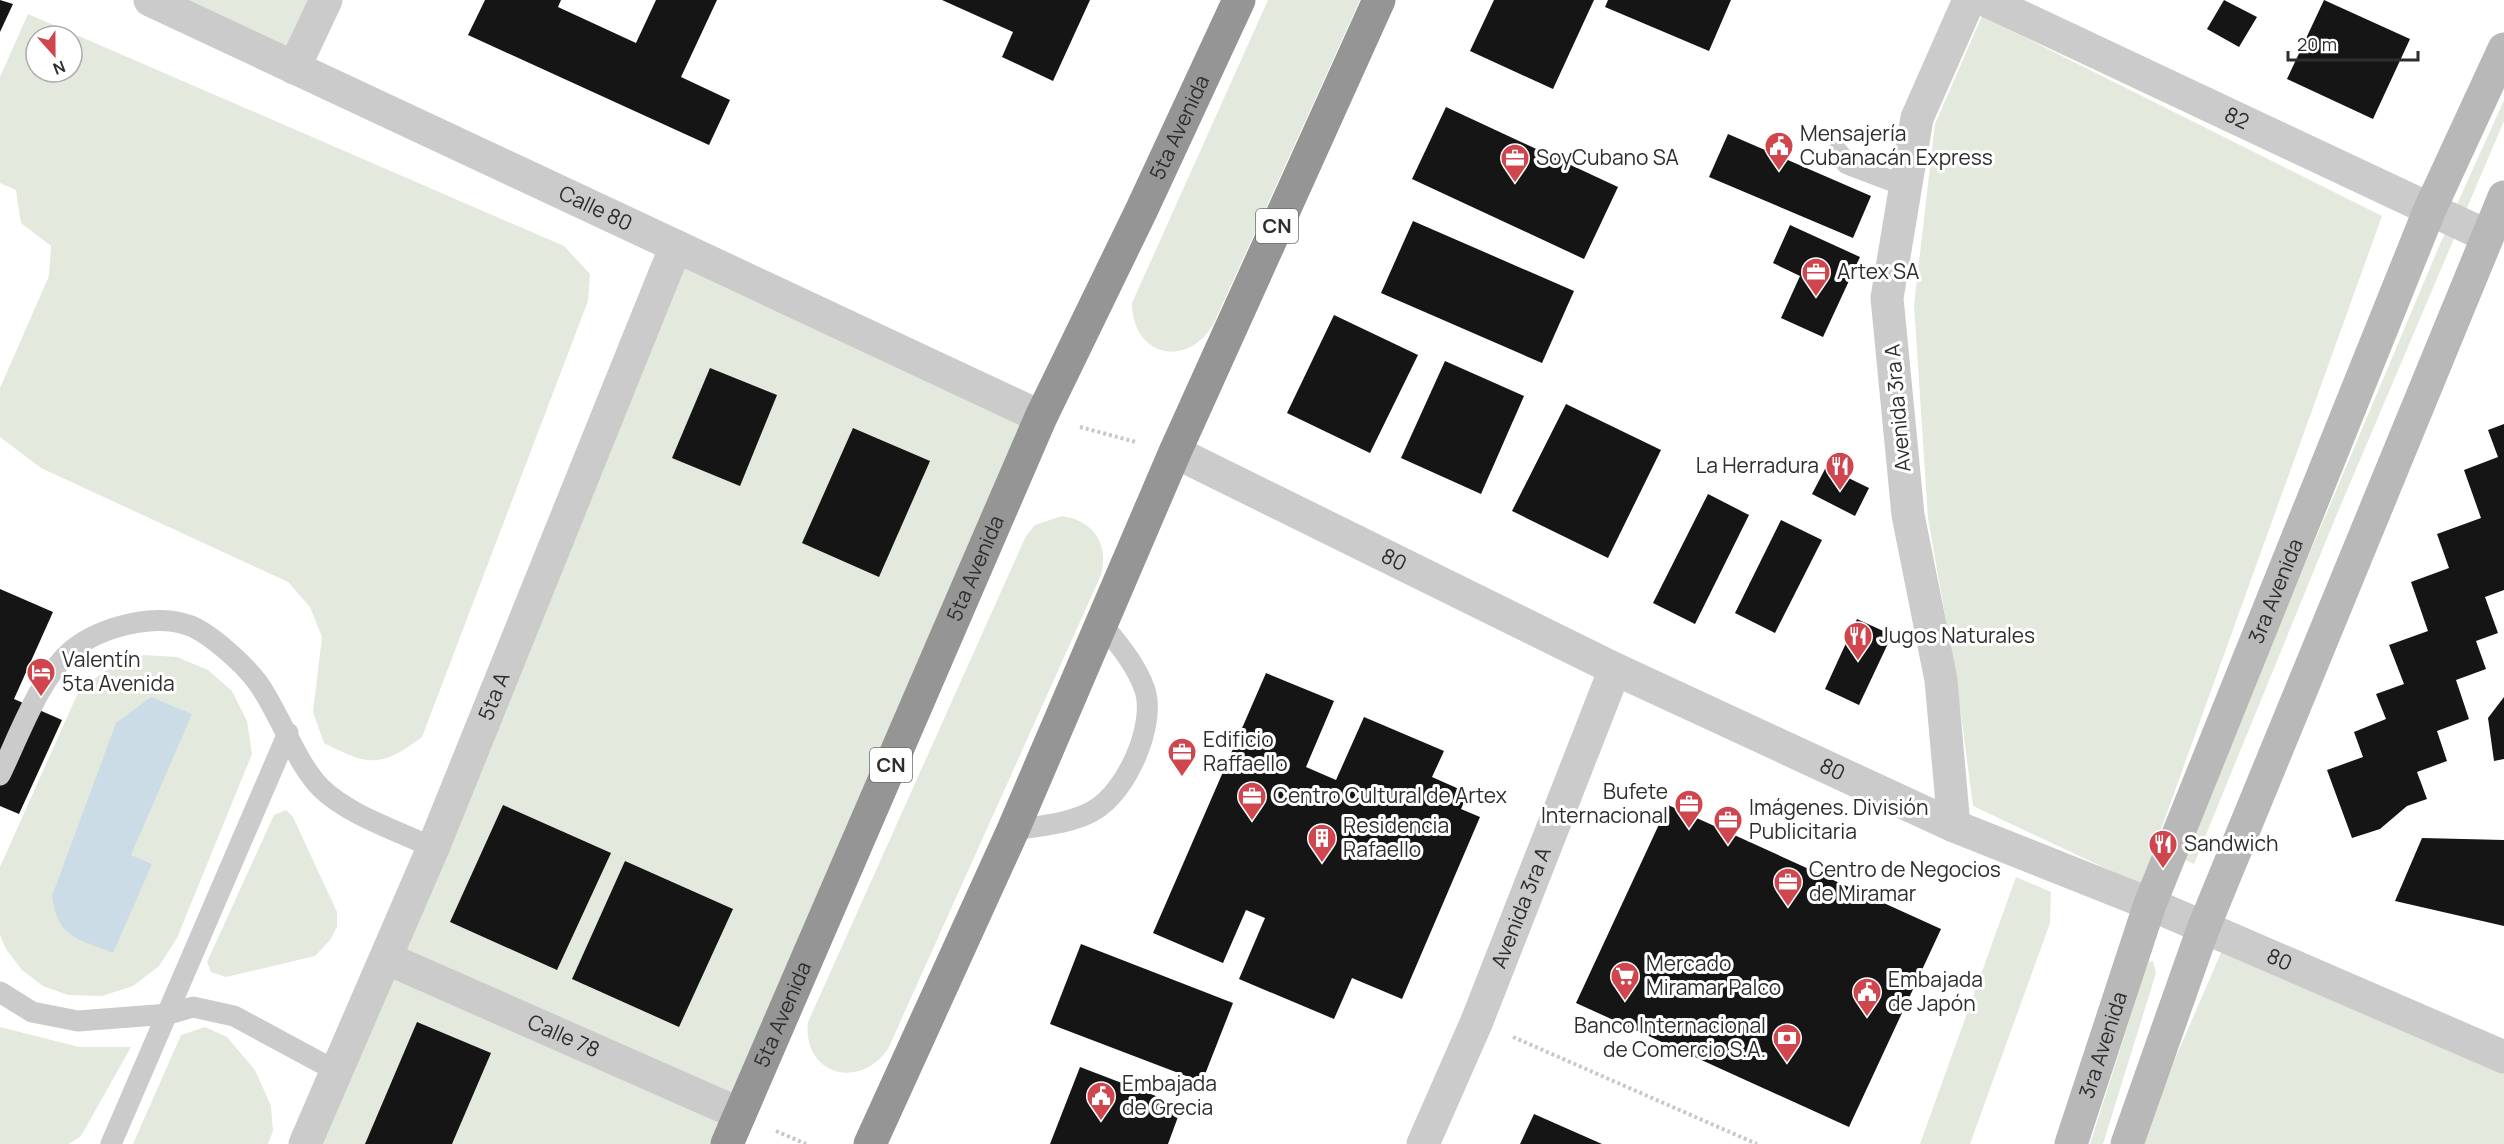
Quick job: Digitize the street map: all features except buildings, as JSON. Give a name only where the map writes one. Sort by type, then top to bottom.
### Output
[{"type":"highway","name":"5ta Avenida","points":[[726,1144],[1041,417],[1142,209],[1239,0]]},
{"type":"highway","name":"CN","points":[[870,1144],[1012,830],[1175,452],[1379,0]]},
{"type":"main road","name":"3ra Avenida","points":[[2071,1144],[2150,904],[2430,209],[2504,49]]},
{"type":"main road","points":[[2127,1144],[2203,929],[2504,197]]},
{"type":"street","name":"Calle 80","points":[[150,0],[1041,417]]},
{"type":"street","points":[[294,68],[326,0]]},
{"type":"street","name":"Avenida 3ra A","points":[[1954,826],[1941,680],[1908,515],[1887,297],[1917,118],[1968,0]]},
{"type":"street","name":"82","points":[[1985,0],[2487,236]]},
{"type":"street","name":"5ta A","points":[[305,1144],[433,848],[676,246]]},
{"type":"street","name":"80","points":[[1175,452],[1615,669],[1954,826],[2150,904],[2203,929],[2504,1057]]},
{"type":"street","name":"Avenida 3ra A","points":[[1423,1144],[1477,1022],[1615,669]]},
{"type":"street","name":"Calle 78","points":[[386,958],[740,1114]]},
{"type":"lane","points":[[1838,152],[1847,164],[1905,186]]},
{"type":"lane","points":[[0,775],[43,686],[72,650],[107,631],[147,619],[189,625],[215,641],[257,682],[320,787],[337,802],[433,848]]},
{"type":"lane","points":[[1012,830],[1071,819],[1093,811],[1117,793],[1131,767],[1148,715],[1146,692],[1135,665],[1102,624]]},
{"type":"lane","points":[[111,1144],[169,1014],[288,733]]},
{"type":"lane","points":[[0,992],[32,1012],[78,1022],[169,1014],[193,1007],[234,1016],[336,1071]]},
{"type":"lane","points":[[95,1144],[123,1120]]},
{"type":"path","points":[[1041,417],[1175,452]]},
{"type":"path","points":[[1477,1022],[1757,1144]]},
{"type":"shaded area","points":[[150,0],[326,0],[294,68]]},
{"type":"shaded area","points":[[1268,0],[1360,0],[1213,325],[1201,339],[1189,348],[1175,352],[1162,350],[1150,345],[1141,335],[1134,321],[1132,303]]},
{"type":"shaded area","points":[[28,14],[51,24],[24,24],[24,84],[84,84],[84,38],[564,246],[590,274],[588,301],[422,737],[396,754],[385,759],[374,760],[352,756],[324,743],[313,712],[322,637],[310,607],[288,582],[41,468],[0,437],[0,388],[49,276],[51,246],[21,223],[16,190],[0,183],[0,77]]},
{"type":"shaded area","points":[[1982,16],[2382,216],[2141,885],[1973,806],[1957,684],[1928,518],[1914,305],[1935,124]]},
{"type":"shaded area","points":[[2504,100],[2504,121],[2337,514],[2194,864],[2181,858],[2454,211]]},
{"type":"shaded area","points":[[676,246],[1041,417],[727,1144],[305,1144]]},
{"type":"shaded area","points":[[1062,516],[1083,523],[1096,536],[1103,553],[1101,575],[888,1049],[876,1062],[862,1070],[848,1073],[835,1071],[823,1064],[814,1054],[809,1040],[808,1022],[1026,536],[1035,525]]},
{"type":"shaded area","points":[[144,655],[177,657],[208,670],[232,691],[247,721],[252,754],[177,938],[159,966],[133,986],[102,996],[68,995],[43,986],[22,970],[6,949],[0,935],[0,867],[77,695],[107,670]]},
{"type":"shaded area","points":[[151,697],[192,714],[131,855],[152,864],[113,953],[79,940],[64,929],[55,910],[52,896],[116,723]]},
{"type":"shaded area","points":[[286,810],[293,817],[337,912],[337,927],[330,940],[315,956],[226,977],[211,972],[207,962],[274,815]]},
{"type":"shaded area","points":[[2016,877],[2051,892],[2050,923],[1970,1144],[1920,1144]]},
{"type":"shaded area","points":[[2227,939],[2504,1063],[2504,1144],[2138,1144]]},
{"type":"shaded area","points":[[2153,961],[2156,973],[2103,1144],[2090,1144],[2148,962]]},
{"type":"shaded area","points":[[0,1027],[79,1047],[131,1047],[81,1136],[69,1144],[0,1144]]},
{"type":"shaded area","points":[[205,1027],[227,1037],[255,1070],[271,1106],[273,1131],[268,1144],[133,1144],[181,1035]]},
{"type":"place","name":"Mensajería Cubanacán Express","points":[[1779,172]]},
{"type":"place","name":"SoyCubano SA","points":[[1515,184]]},
{"type":"place","name":"Artex SA","points":[[1816,298]]},
{"type":"place","name":"La Herradura","points":[[1840,492]]},
{"type":"place","name":"Jugos Naturales","points":[[1858,662]]},
{"type":"place","name":"Valentín 5ta Avenida","points":[[41,698]]},
{"type":"place","name":"Edificio Raffaello","points":[[1182,778]]},
{"type":"place","name":"Centro Cultural de Artex","points":[[1252,822]]},
{"type":"place","name":"Bufete Internacional","points":[[1689,830]]},
{"type":"place","name":"Imágenes. División Publicitaria","points":[[1728,846]]},
{"type":"place","name":"Residencia Rafaello","points":[[1322,864]]},
{"type":"place","name":"Sandwich","points":[[2163,870]]},
{"type":"place","name":"Centro de Negocios de Miramar","points":[[1788,908]]},
{"type":"place","name":"Mercado Miramar Palco","points":[[1625,1002]]},
{"type":"place","name":"Embajada de Japón","points":[[1867,1018]]},
{"type":"place","name":"Banco Internacional de Comercio S.A.","points":[[1787,1064]]},
{"type":"place","name":"Embajada de Grecia","points":[[1101,1122]]}]
